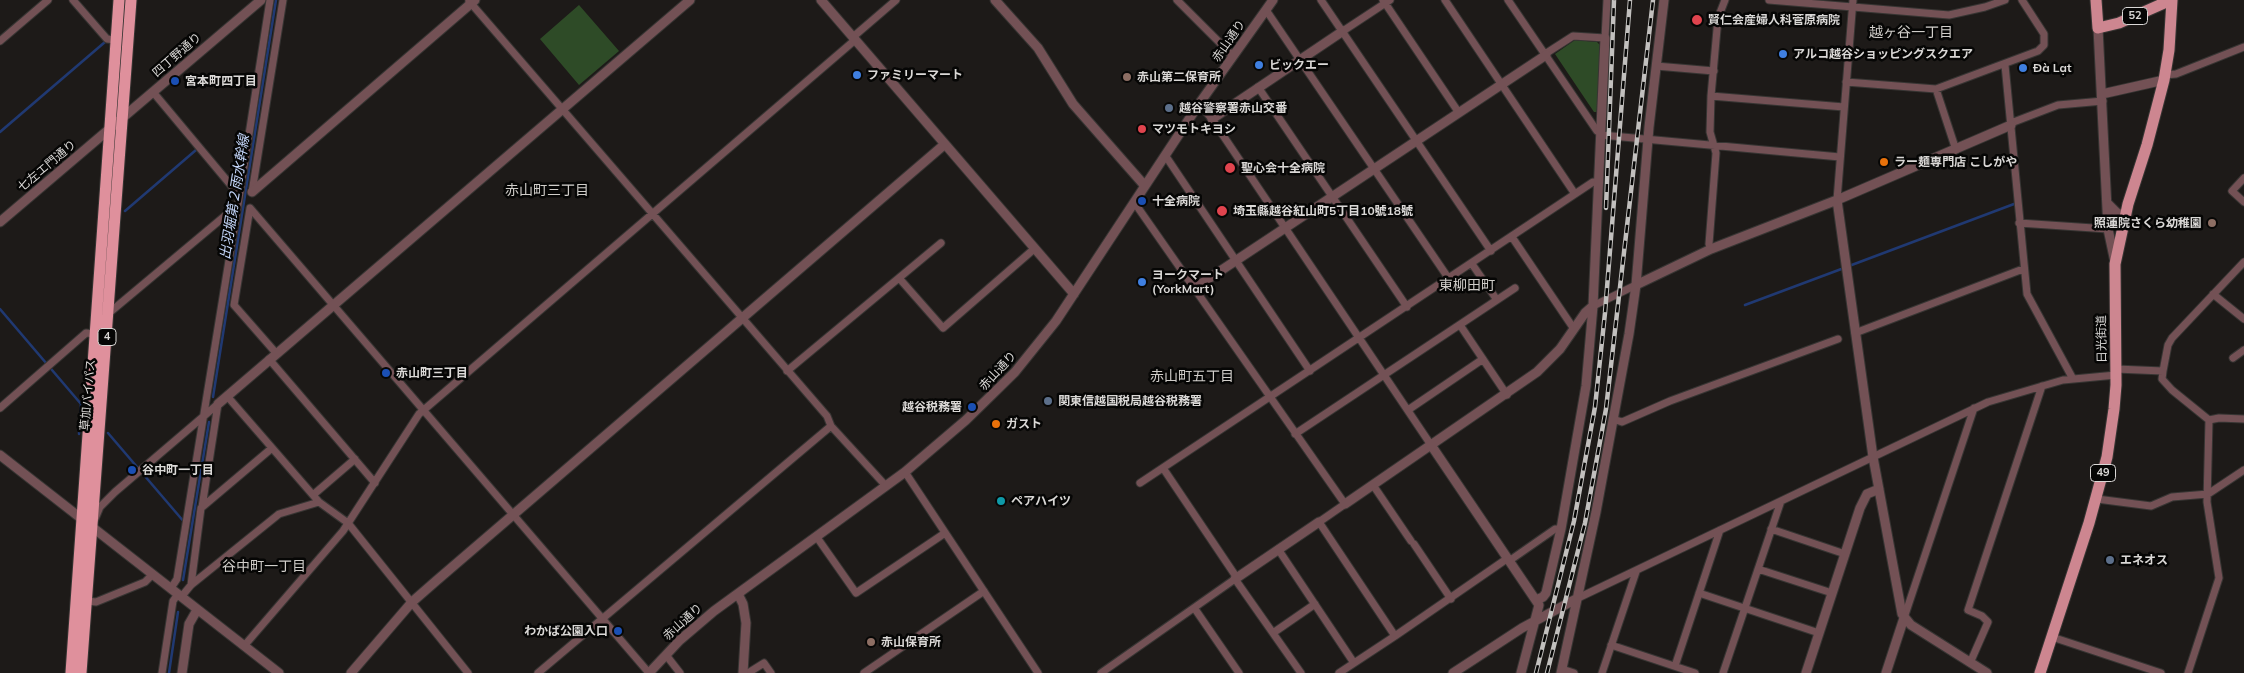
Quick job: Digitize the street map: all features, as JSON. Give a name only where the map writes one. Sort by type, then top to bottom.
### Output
[{"type":"highway","name":"草加バイパス","points":[[71,673],[119,0]]},
{"type":"highway","name":"草加バイパス","points":[[81,673],[131,0]]},
{"type":"main road","points":[[2096,0],[2098,28]]},
{"type":"main road","name":"52","points":[[2098,28],[2119,23],[2172,0]]},
{"type":"main road","name":"日光街道","points":[[2040,673],[2097,499],[2112,431],[2116,372],[2115,264],[2126,215],[2165,77],[2172,0]]},
{"type":"street","points":[[0,41],[48,0]]},
{"type":"street","points":[[73,0],[108,39],[116,40]]},
{"type":"street","name":"四丁野通り","points":[[110,129],[260,0]]},
{"type":"street","points":[[162,673],[173,601],[177,593],[177,579],[270,0]]},
{"type":"street","points":[[252,192],[283,0]]},
{"type":"street","points":[[92,526],[100,507],[115,492],[690,0]]},
{"type":"street","points":[[821,0],[1074,294]]},
{"type":"street","points":[[244,646],[313,567],[348,523],[423,410],[854,39],[896,0]]},
{"type":"street","points":[[995,0],[1038,48],[1073,104],[1145,186]]},
{"type":"street","points":[[1177,0],[1233,56]]},
{"type":"street","name":"赤山通り","points":[[649,673],[698,625],[905,472],[966,420],[1015,372],[1074,294],[1199,104],[1273,0]]},
{"type":"street","points":[[1321,0],[1491,251]]},
{"type":"street","points":[[1445,0],[1575,194]]},
{"type":"street","points":[[1508,0],[1597,131],[1601,133],[1648,140],[1840,157]]},
{"type":"street","points":[[1536,600],[1543,597],[1546,592],[1561,529],[1586,386],[1593,306],[1607,0]]},
{"type":"street","points":[[1574,673],[1561,671],[1596,512],[1636,285],[1648,140],[1664,0]]},
{"type":"street","points":[[1711,249],[1709,244],[1716,153],[1710,132],[1711,96],[1718,18],[1725,0]]},
{"type":"street","points":[[1769,0],[1853,3],[1949,15],[1985,7],[2005,0]]},
{"type":"street","points":[[1846,82],[1936,89],[2038,52],[2044,45],[2044,34],[2022,0]]},
{"type":"street","points":[[252,192],[471,1],[827,416],[831,426],[886,486]]},
{"type":"street","points":[[1212,119],[1386,1],[1459,113]]},
{"type":"street","points":[[1853,3],[1837,200],[1873,457],[1904,618],[1987,673]]},
{"type":"street","points":[[1266,10],[1449,279]]},
{"type":"street","points":[[2098,28],[2108,230],[2115,264]]},
{"type":"street","points":[[1193,289],[1286,229],[1573,36],[1605,38]]},
{"type":"street","points":[[1101,673],[1195,609],[1278,549],[1507,395],[1537,372],[1560,349],[1585,313],[1593,306],[1711,249],[1837,200],[2058,105],[2102,98],[2176,74],[2244,47]]},
{"type":"street","points":[[2005,65],[2023,269],[2027,294],[2073,379]]},
{"type":"street","points":[[1656,66],[1714,71]]},
{"type":"street","points":[[1258,87],[1407,307]]},
{"type":"street","points":[[1936,89],[1956,150]]},
{"type":"street","points":[[153,92],[239,195]]},
{"type":"street","points":[[1711,96],[1844,107]]},
{"type":"street","points":[[1199,104],[1212,119],[1536,600],[1539,606],[1521,673]]},
{"type":"street","name":"七左エ門通り","points":[[0,222],[110,129]]},
{"type":"street","points":[[351,673],[412,602],[945,144]]},
{"type":"street","points":[[1165,155],[1310,371]]},
{"type":"street","points":[[2244,178],[2232,191],[2244,202]]},
{"type":"street","points":[[1140,483],[1270,399],[1593,182],[1599,183]]},
{"type":"street","points":[[1134,202],[1345,504]]},
{"type":"street","points":[[109,313],[238,204]]},
{"type":"street","points":[[2108,204],[2116,213],[2126,215]]},
{"type":"street","points":[[375,483],[272,356],[234,304],[250,208],[649,673]]},
{"type":"street","points":[[2020,223],[2108,230]]},
{"type":"street","points":[[1512,237],[1574,329]]},
{"type":"street","points":[[787,371],[941,243]]},
{"type":"street","points":[[899,278],[943,328],[1034,249]]},
{"type":"street","points":[[2209,420],[2172,390],[2162,379],[2168,345],[2172,338],[2244,262]]},
{"type":"street","points":[[1472,264],[1496,300]]},
{"type":"street","points":[[1855,333],[2023,269]]},
{"type":"street","points":[[1295,434],[1515,288]]},
{"type":"street","points":[[2213,294],[2244,318]]},
{"type":"street","points":[[1460,325],[1507,395]]},
{"type":"street","points":[[0,408],[86,333],[96,334]]},
{"type":"street","points":[[1613,419],[1622,422],[1675,399],[1838,339]]},
{"type":"street","points":[[2233,358],[2244,350]]},
{"type":"street","points":[[1408,410],[1483,359]]},
{"type":"street","points":[[1453,673],[1535,620],[1576,599],[1636,572],[1974,408],[2042,386],[2073,379],[2116,372],[2163,371]]},
{"type":"street","points":[[1970,663],[1988,622],[1982,616],[1968,610],[2042,386]]},
{"type":"street","points":[[227,396],[319,502],[348,523],[468,673]]},
{"type":"street","points":[[191,585],[218,404]]},
{"type":"street","points":[[1886,673],[1974,408]]},
{"type":"street","points":[[2209,420],[2219,418],[2244,419]]},
{"type":"street","points":[[2188,673],[2219,578],[2208,512],[2209,420]]},
{"type":"street","points":[[538,673],[831,426]]},
{"type":"street","points":[[202,508],[272,448]]},
{"type":"street","points":[[0,455],[279,673]]},
{"type":"street","points":[[313,495],[354,459]]},
{"type":"street","points":[[1163,468],[1301,673]]},
{"type":"street","points":[[2097,499],[2151,506],[2172,497],[2208,494],[2244,470]]},
{"type":"street","points":[[905,472],[1038,673]]},
{"type":"street","points":[[1373,485],[1451,599]]},
{"type":"street","points":[[1806,673],[1867,494],[1879,489]]},
{"type":"street","points":[[1723,673],[1781,501]]},
{"type":"street","points":[[177,593],[191,585],[280,514],[319,502]]},
{"type":"street","points":[[1319,522],[1395,636]]},
{"type":"street","points":[[1339,673],[1555,529],[1561,529]]},
{"type":"street","points":[[1771,529],[1845,554]]},
{"type":"street","points":[[1675,666],[1720,530]]},
{"type":"street","points":[[816,536],[856,593],[945,533]]},
{"type":"street","points":[[1278,549],[1354,663]]},
{"type":"street","points":[[1758,569],[1832,593]]},
{"type":"street","points":[[1602,673],[1636,572]]},
{"type":"street","points":[[87,601],[96,602],[145,582],[154,574]]},
{"type":"street","points":[[869,672],[984,591]]},
{"type":"street","points":[[1699,593],[1819,633]]},
{"type":"street","points":[[738,594],[743,604],[746,623],[743,673]]},
{"type":"street","points":[[1273,632],[1315,604]]},
{"type":"street","points":[[1195,609],[1239,673]]},
{"type":"street","points":[[182,673],[189,624],[198,610]]},
{"type":"street","points":[[2052,637],[2161,673]]},
{"type":"street","points":[[1612,645],[1695,673]]},
{"type":"street","points":[[666,655],[680,673]]},
{"type":"street","points":[[748,673],[764,663],[771,673]]},
{"type":"green space","points":[[579,5],[619,51],[579,85],[540,39]]},
{"type":"green space","points":[[1575,40],[1597,42],[1600,45],[1597,112],[1594,112],[1555,54]]},
{"type":"waterway","name":"出羽堀第２雨水幹線","points":[[213,397],[276,0]]},
{"type":"waterway","points":[[0,132],[105,42]]},
{"type":"waterway","points":[[125,211],[196,150]]},
{"type":"waterway","points":[[1849,266],[2014,204]]},
{"type":"waterway","points":[[1745,305],[1844,268]]},
{"type":"waterway","points":[[0,309],[81,404],[79,434]]},
{"type":"waterway","name":"出羽堀第２雨水幹線","points":[[183,580],[209,422]]},
{"type":"waterway","points":[[108,433],[185,523]]},
{"type":"waterway","name":"出羽堀第２雨水幹線","points":[[169,673],[178,612]]},
{"type":"railway","points":[[1606,208],[1614,0]]},
{"type":"railway","points":[[1536,673],[1574,521],[1595,407],[1605,313],[1630,0]]},
{"type":"railway","points":[[1547,673],[1585,523],[1606,409],[1653,0]]},
{"type":"place","name":"賢仁会産婦人科菅原病院","points":[[1697,20]]},
{"type":"place","name":"アルコ越谷ショッピングスクエア","points":[[1783,54]]},
{"type":"place","name":"ビックエー","points":[[1259,65]]},
{"type":"place","name":"Đà Lạt","points":[[2023,68]]},
{"type":"place","name":"ファミリーマート","points":[[857,75]]},
{"type":"place","name":"赤山第二保育所","points":[[1127,77]]},
{"type":"place","name":"宮本町四丁目","points":[[175,81]]},
{"type":"place","name":"越谷警察署赤山交番","points":[[1169,108]]},
{"type":"place","name":"マツモトキヨシ","points":[[1142,129]]},
{"type":"place","name":"ラー麺専門店 こしがや","points":[[1884,162]]},
{"type":"place","name":"聖心会十全病院","points":[[1230,168]]},
{"type":"place","name":"十全病院","points":[[1142,201]]},
{"type":"place","name":"埼玉縣越谷紅山町5丁目10號18號","points":[[1222,211]]},
{"type":"place","name":"照蓮院さくら幼稚園","points":[[2212,223]]},
{"type":"place","name":"ヨークマート (YorkMart)","points":[[1142,282]]},
{"type":"place","name":"赤山町三丁目","points":[[386,373]]},
{"type":"place","name":"関東信越国税局越谷税務署","points":[[1048,401]]},
{"type":"place","name":"越谷税務署","points":[[972,407]]},
{"type":"place","name":"ガスト","points":[[996,424]]},
{"type":"place","name":"谷中町一丁目","points":[[132,470]]},
{"type":"place","name":"ペアハイツ","points":[[1001,501]]},
{"type":"place","name":"エネオス","points":[[2110,560]]},
{"type":"place","name":"わかば公園入口","points":[[618,631]]},
{"type":"place","name":"赤山保育所","points":[[871,642]]},
{"type":"district","name":"越ヶ谷一丁目","points":[[1911,33]]},
{"type":"district","name":"赤山町三丁目","points":[[547,191]]},
{"type":"district","name":"東柳田町","points":[[1467,286]]},
{"type":"district","name":"赤山町五丁目","points":[[1192,377]]},
{"type":"district","name":"谷中町一丁目","points":[[264,567]]}]
